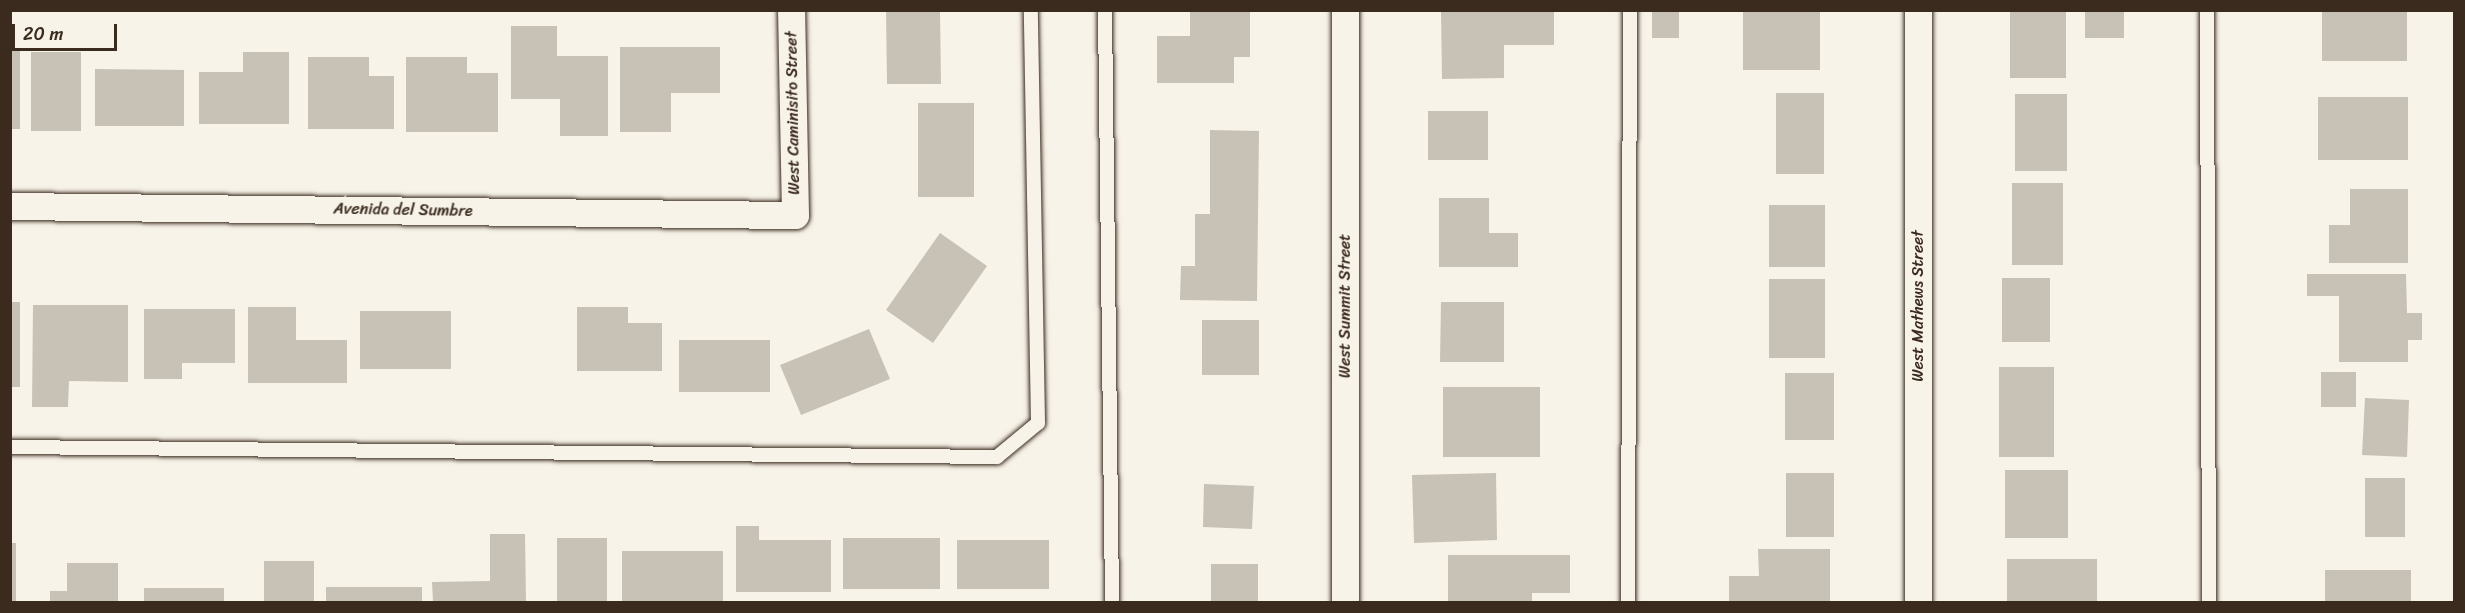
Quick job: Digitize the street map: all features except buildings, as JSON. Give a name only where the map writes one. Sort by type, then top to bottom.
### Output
[{"type":"street","name":"West Caminisito Street","points":[[791,10],[795,215]]},
{"type":"street","name":"West Summit Street","points":[[1345,10],[1345,603]]},
{"type":"street","name":"West Mathews Street","points":[[1918,10],[1918,603]]},
{"type":"street","name":"Avenida del Sumbre","points":[[10,206],[795,215]]},
{"type":"lane","points":[[10,447],[997,457],[1038,423],[1031,10]]},
{"type":"lane","points":[[1105,10],[1112,603]]},
{"type":"lane","points":[[1628,603],[1630,10]]},
{"type":"lane","points":[[2207,10],[2209,603]]}]
